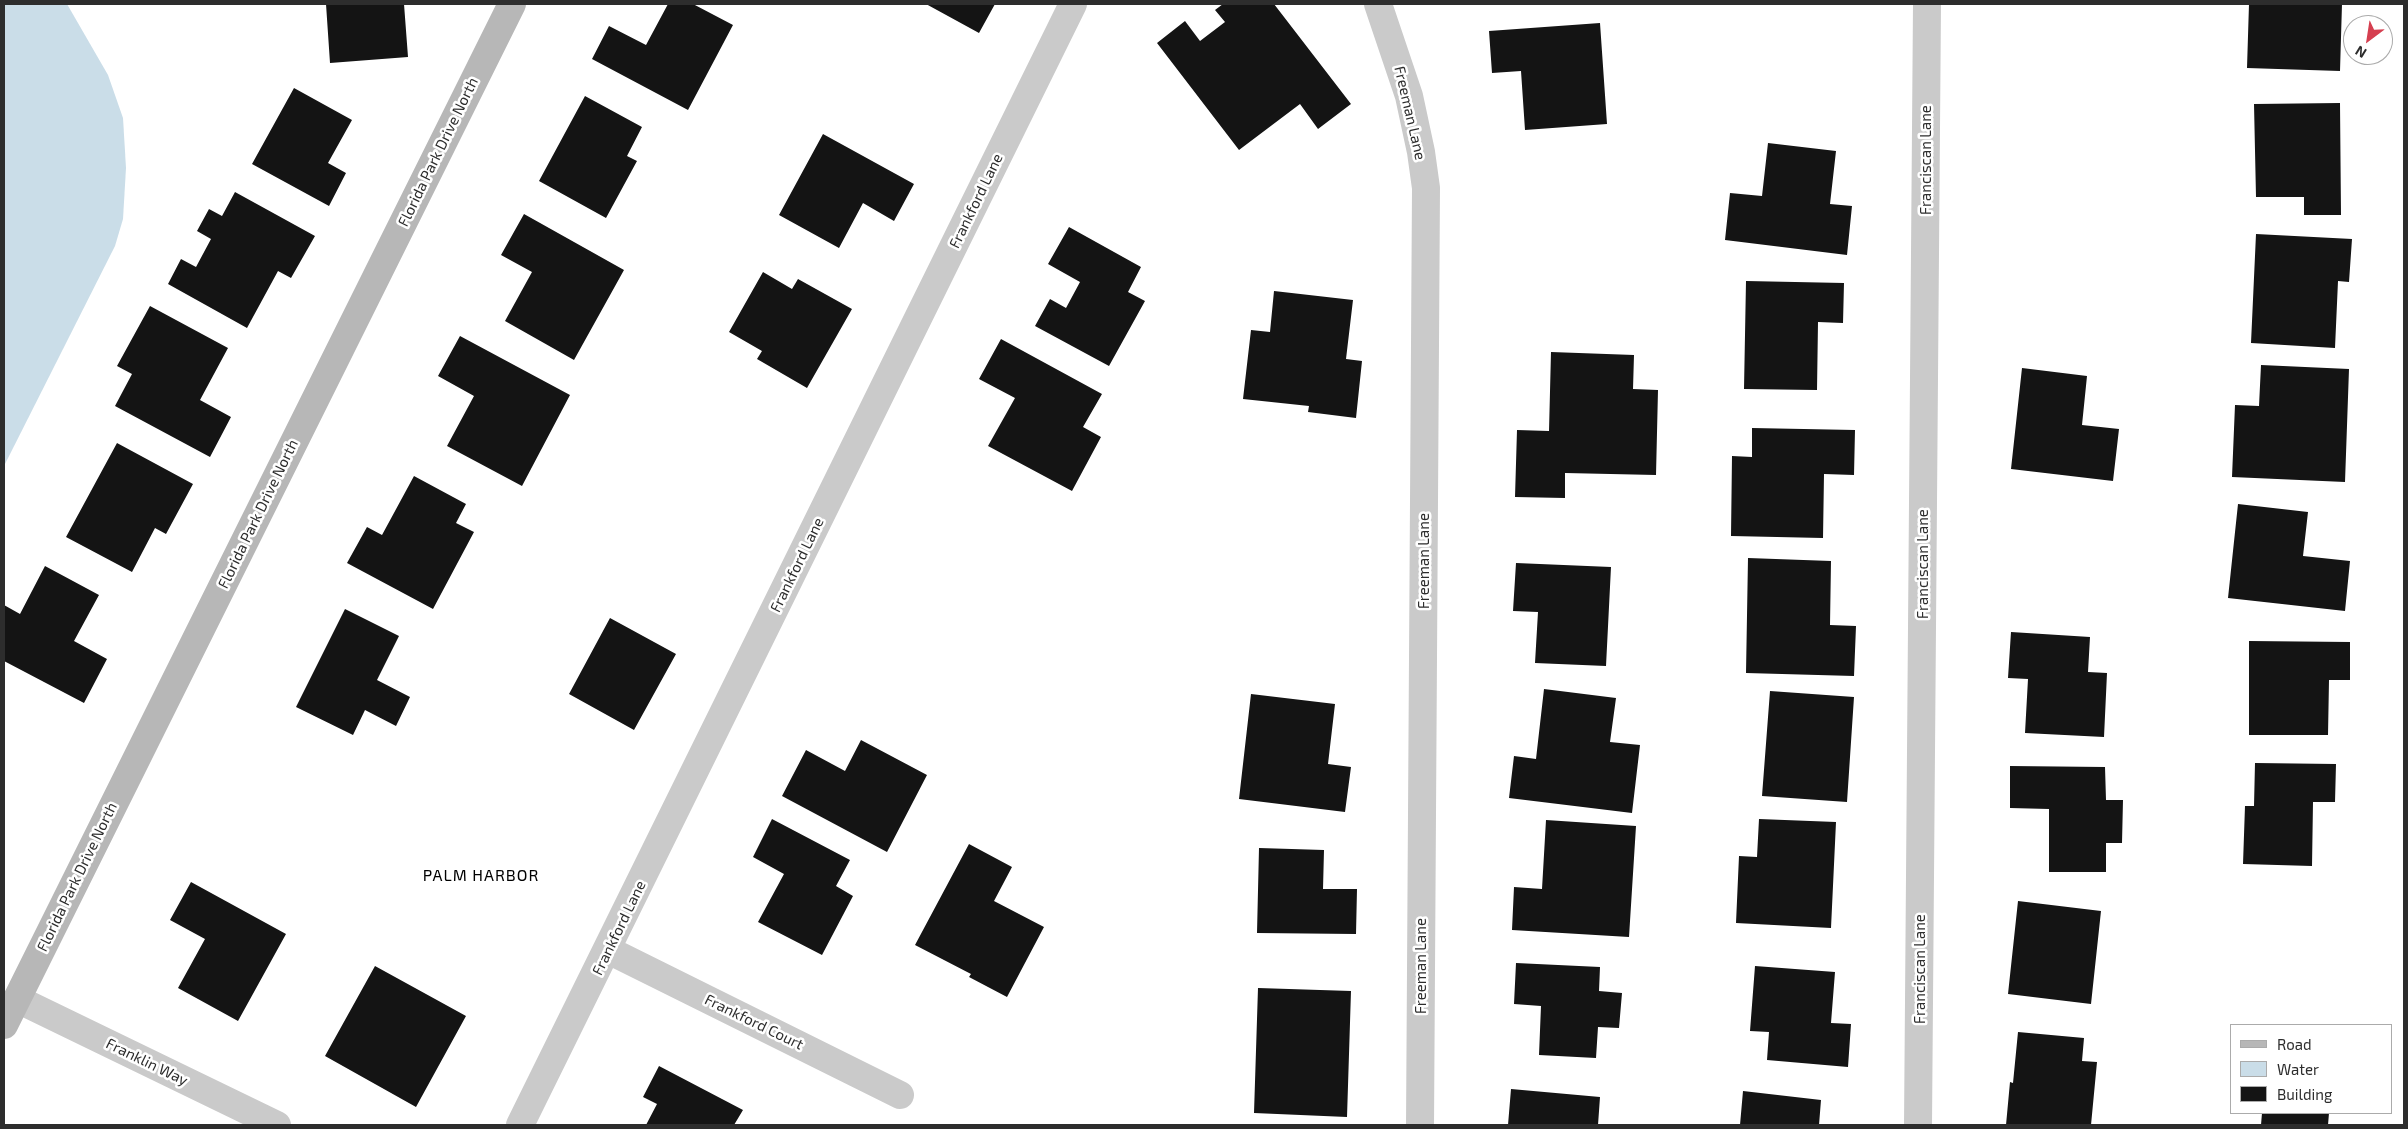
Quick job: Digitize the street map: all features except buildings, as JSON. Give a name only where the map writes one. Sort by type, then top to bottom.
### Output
[{"type":"street","name":"Florida Park Drive North","points":[[4,1025],[512,4]]},
{"type":"street","name":"Frankford Lane","points":[[520,1125],[1073,4]]},
{"type":"street","name":"Freeman Lane","points":[[1378,4],[1409,96],[1422,152],[1426,188],[1420,1125]]},
{"type":"street","name":"Franciscan Lane","points":[[1918,1125],[1927,4]]},
{"type":"street","name":"Frankford Court","points":[[608,950],[900,1095]]},
{"type":"street","name":"Franklin Way","points":[[16,999],[277,1125]]},
{"type":"water","points":[[4,4],[67,4],[108,75],[123,118],[126,168],[123,219],[115,246],[4,466]]},
{"type":"district","name":"PALM HARBOR","points":[[481,876]]}]
